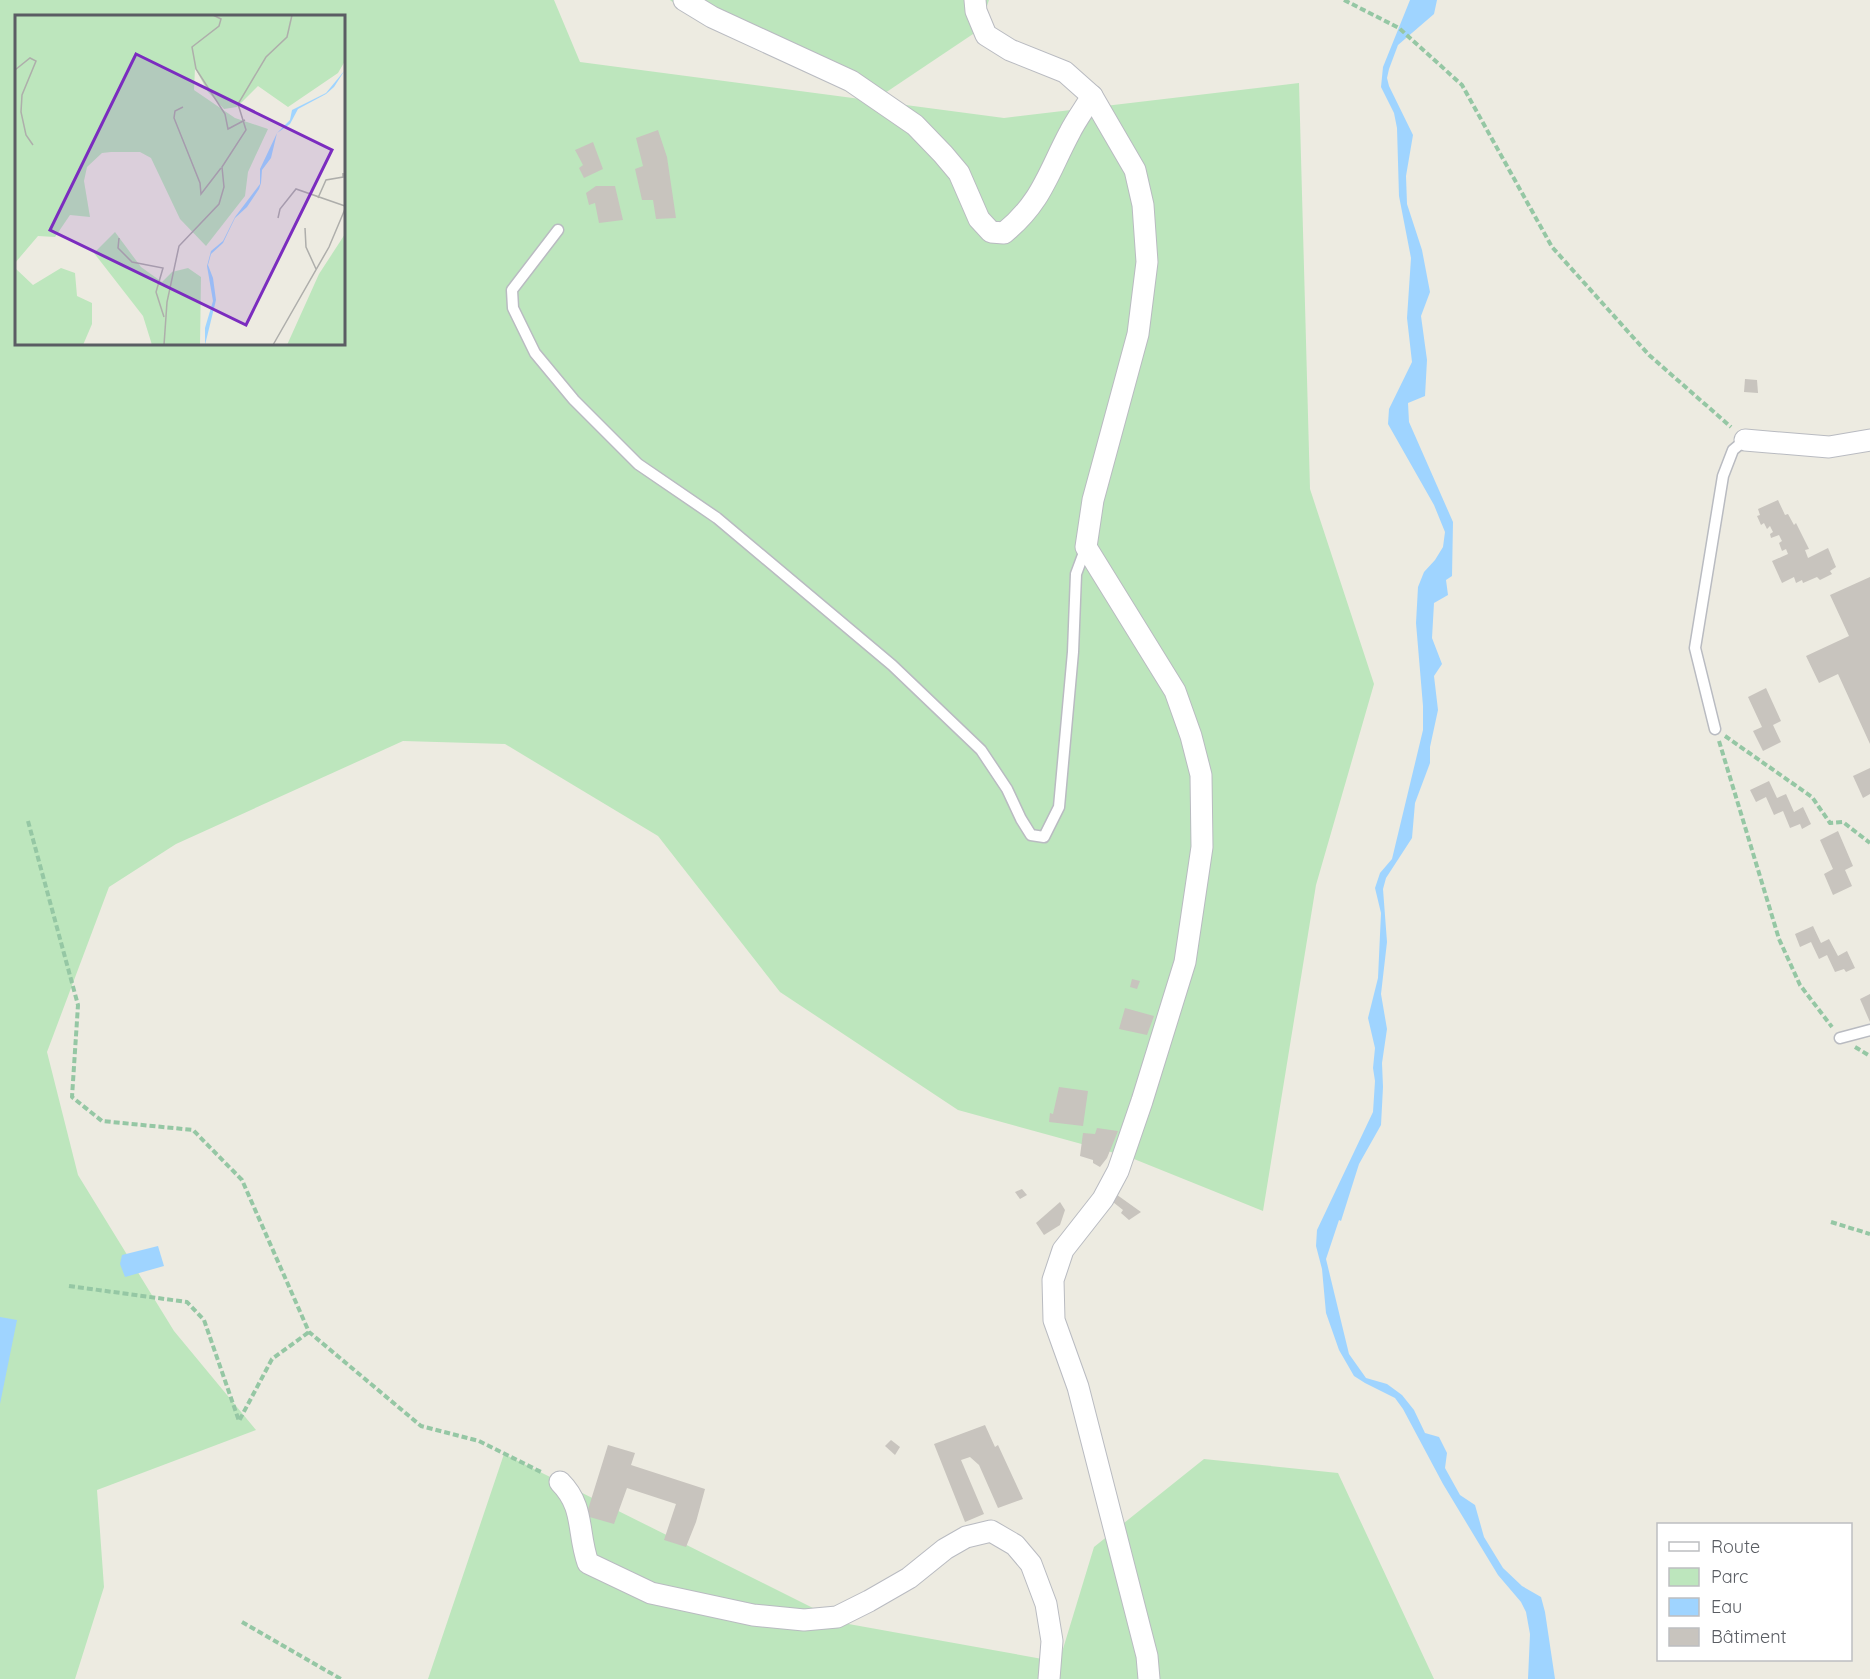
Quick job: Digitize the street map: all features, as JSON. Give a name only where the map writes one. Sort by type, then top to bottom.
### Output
[{"type":"street","points":[[684,0],[711,18],[851,81],[915,125],[959,173],[979,219],[991,232],[1004,233],[1018,221],[1038,197],[1070,131],[1092,96]]},
{"type":"street","points":[[975,6],[986,35],[1010,50],[1065,72],[1092,96],[1136,170],[1143,206],[1147,262],[1138,334],[1093,500],[1086,547],[1175,691],[1202,774],[1202,846],[1185,962],[1118,1171],[1103,1199],[1064,1250],[1053,1280],[1054,1320],[1078,1388],[1147,1656],[1149,1679]]},
{"type":"street","points":[[1745,440],[1829,447],[1870,440]]},
{"type":"street","points":[[560,1482],[572,1494],[581,1527],[583,1550],[588,1563],[651,1593],[753,1615],[804,1620],[837,1617],[909,1578],[945,1549],[966,1537],[991,1531],[1015,1545],[1031,1564],[1046,1604],[1051,1631],[1049,1679]]},
{"type":"lane","points":[[558,230],[512,290],[513,308],[535,353],[574,400],[638,464],[717,518],[892,665],[981,750],[1007,789],[1031,835],[1044,837],[1059,807],[1073,652],[1076,574],[1086,547]]},
{"type":"lane","points":[[1715,729],[1695,648],[1723,476],[1733,450],[1745,440]]},
{"type":"lane","points":[[1840,1038],[1870,1030]]},
{"type":"path","points":[[1344,0],[1399,28],[1462,85],[1552,247],[1649,355],[1745,440]]},
{"type":"path","points":[[1715,729],[1812,797],[1830,823],[1843,822],[1870,843]]},
{"type":"path","points":[[1715,729],[1779,939],[1800,986],[1840,1038],[1870,1056]]},
{"type":"path","points":[[28,821],[78,1005],[72,1097],[102,1121],[193,1130],[242,1180],[309,1332],[421,1426],[479,1441],[560,1482]]},
{"type":"path","points":[[1831,1222],[1870,1234]]},
{"type":"path","points":[[69,1286],[186,1302],[204,1320],[239,1421],[272,1359],[309,1332]]},
{"type":"path","points":[[242,1622],[341,1679]]},
{"type":"green space","points":[[0,0],[554,0],[580,62],[1004,118],[1299,83],[1310,489],[1374,684],[1316,885],[1263,1211],[1129,1157],[958,1110],[780,992],[658,836],[505,744],[403,741],[176,844],[109,887],[47,1052],[78,1175],[174,1331],[256,1430],[97,1490],[104,1587],[75,1679],[0,1679]]},
{"type":"green space","points":[[670,0],[989,0],[979,30],[885,93],[699,22]]},
{"type":"green space","points":[[504,1454],[843,1623],[1059,1662],[1094,1547],[1204,1459],[1338,1473],[1434,1679],[428,1679]]},
{"type":"water","points":[[1410,0],[1437,0],[1434,14],[1398,45],[1387,78],[1413,135],[1406,176],[1407,204],[1422,250],[1430,292],[1421,316],[1427,360],[1425,396],[1408,403],[1409,422],[1453,522],[1452,576],[1446,580],[1448,595],[1434,603],[1432,638],[1442,664],[1434,676],[1438,710],[1430,747],[1430,763],[1415,803],[1412,838],[1386,878],[1383,889],[1387,942],[1381,994],[1387,1029],[1382,1063],[1381,1125],[1359,1164],[1326,1259],[1349,1354],[1366,1378],[1387,1384],[1402,1395],[1414,1410],[1425,1433],[1439,1437],[1447,1453],[1445,1468],[1460,1495],[1475,1505],[1484,1537],[1503,1568],[1522,1586],[1541,1597],[1555,1679],[1528,1679],[1530,1634],[1526,1612],[1521,1602],[1498,1575],[1443,1484],[1403,1409],[1395,1398],[1354,1376],[1339,1350],[1326,1313],[1322,1269],[1316,1246],[1317,1230],[1373,1112],[1375,1048],[1368,1018],[1378,978],[1381,913],[1375,888],[1380,873],[1392,859],[1423,730],[1416,623],[1418,587],[1424,572],[1443,547],[1445,532],[1434,505],[1388,424],[1389,409],[1412,362],[1407,318],[1411,258],[1399,196],[1397,128],[1394,113],[1381,87],[1383,67]]},
{"type":"water","points":[[158,1246],[164,1266],[125,1277],[120,1264],[122,1255]]},
{"type":"water","points":[[0,1317],[17,1320],[0,1404]]},
{"type":"building","points":[[658,130],[667,157],[676,218],[656,219],[653,200],[642,200],[635,169],[643,166],[636,138]]},
{"type":"building","points":[[593,142],[603,169],[584,178],[579,168],[583,165],[575,150]]},
{"type":"building","points":[[596,186],[615,186],[623,220],[599,223],[595,203],[589,205],[586,193]]},
{"type":"building","points":[[1745,379],[1757,380],[1758,393],[1744,392]]},
{"type":"building","points":[[1778,500],[1785,515],[1788,514],[1794,525],[1796,523],[1809,549],[1805,550],[1808,558],[1828,548],[1836,567],[1830,571],[1832,574],[1820,580],[1817,577],[1803,583],[1802,580],[1796,583],[1794,577],[1782,583],[1772,561],[1788,554],[1786,549],[1782,551],[1779,543],[1782,541],[1779,535],[1771,538],[1770,534],[1773,532],[1770,526],[1767,529],[1764,523],[1761,525],[1757,516],[1760,515],[1758,509]]},
{"type":"building","points":[[1870,577],[1870,744],[1838,674],[1819,683],[1806,656],[1849,636],[1830,595]]},
{"type":"building","points":[[1766,688],[1781,721],[1773,725],[1781,742],[1763,751],[1753,731],[1762,727],[1748,697]]},
{"type":"building","points":[[1870,768],[1870,794],[1863,798],[1853,776]]},
{"type":"building","points":[[1769,781],[1777,798],[1786,794],[1794,812],[1803,807],[1811,824],[1802,829],[1800,824],[1790,828],[1783,811],[1774,815],[1766,797],[1756,802],[1750,790]]},
{"type":"building","points":[[1838,831],[1853,866],[1845,870],[1852,886],[1833,895],[1824,874],[1833,869],[1820,840]]},
{"type":"building","points":[[1813,926],[1821,943],[1829,939],[1838,956],[1847,951],[1855,968],[1846,972],[1844,969],[1835,972],[1827,955],[1819,959],[1811,942],[1800,947],[1795,934]]},
{"type":"building","points":[[1132,979],[1140,981],[1137,989],[1130,987]]},
{"type":"building","points":[[1870,994],[1870,1022],[1860,999]]},
{"type":"building","points":[[1125,1008],[1154,1016],[1147,1035],[1119,1029]]},
{"type":"building","points":[[1059,1087],[1088,1091],[1083,1126],[1049,1122]]},
{"type":"building","points":[[1097,1128],[1118,1131],[1107,1158],[1100,1167],[1093,1163],[1093,1160],[1080,1156],[1083,1133],[1095,1134]]},
{"type":"building","points":[[1022,1189],[1027,1195],[1020,1199],[1015,1192]]},
{"type":"building","points":[[1113,1192],[1141,1212],[1129,1220],[1121,1213],[1123,1210],[1108,1198]]},
{"type":"building","points":[[1060,1202],[1065,1210],[1060,1225],[1044,1235],[1036,1223]]},
{"type":"building","points":[[985,1425],[995,1447],[998,1445],[1023,1499],[998,1508],[979,1465],[970,1457],[961,1460],[984,1514],[965,1522],[934,1444]]},
{"type":"building","points":[[891,1440],[900,1447],[895,1455],[885,1446]]},
{"type":"building","points":[[608,1445],[635,1453],[631,1465],[705,1489],[686,1547],[664,1540],[676,1504],[627,1488],[614,1524],[586,1516]]}]
